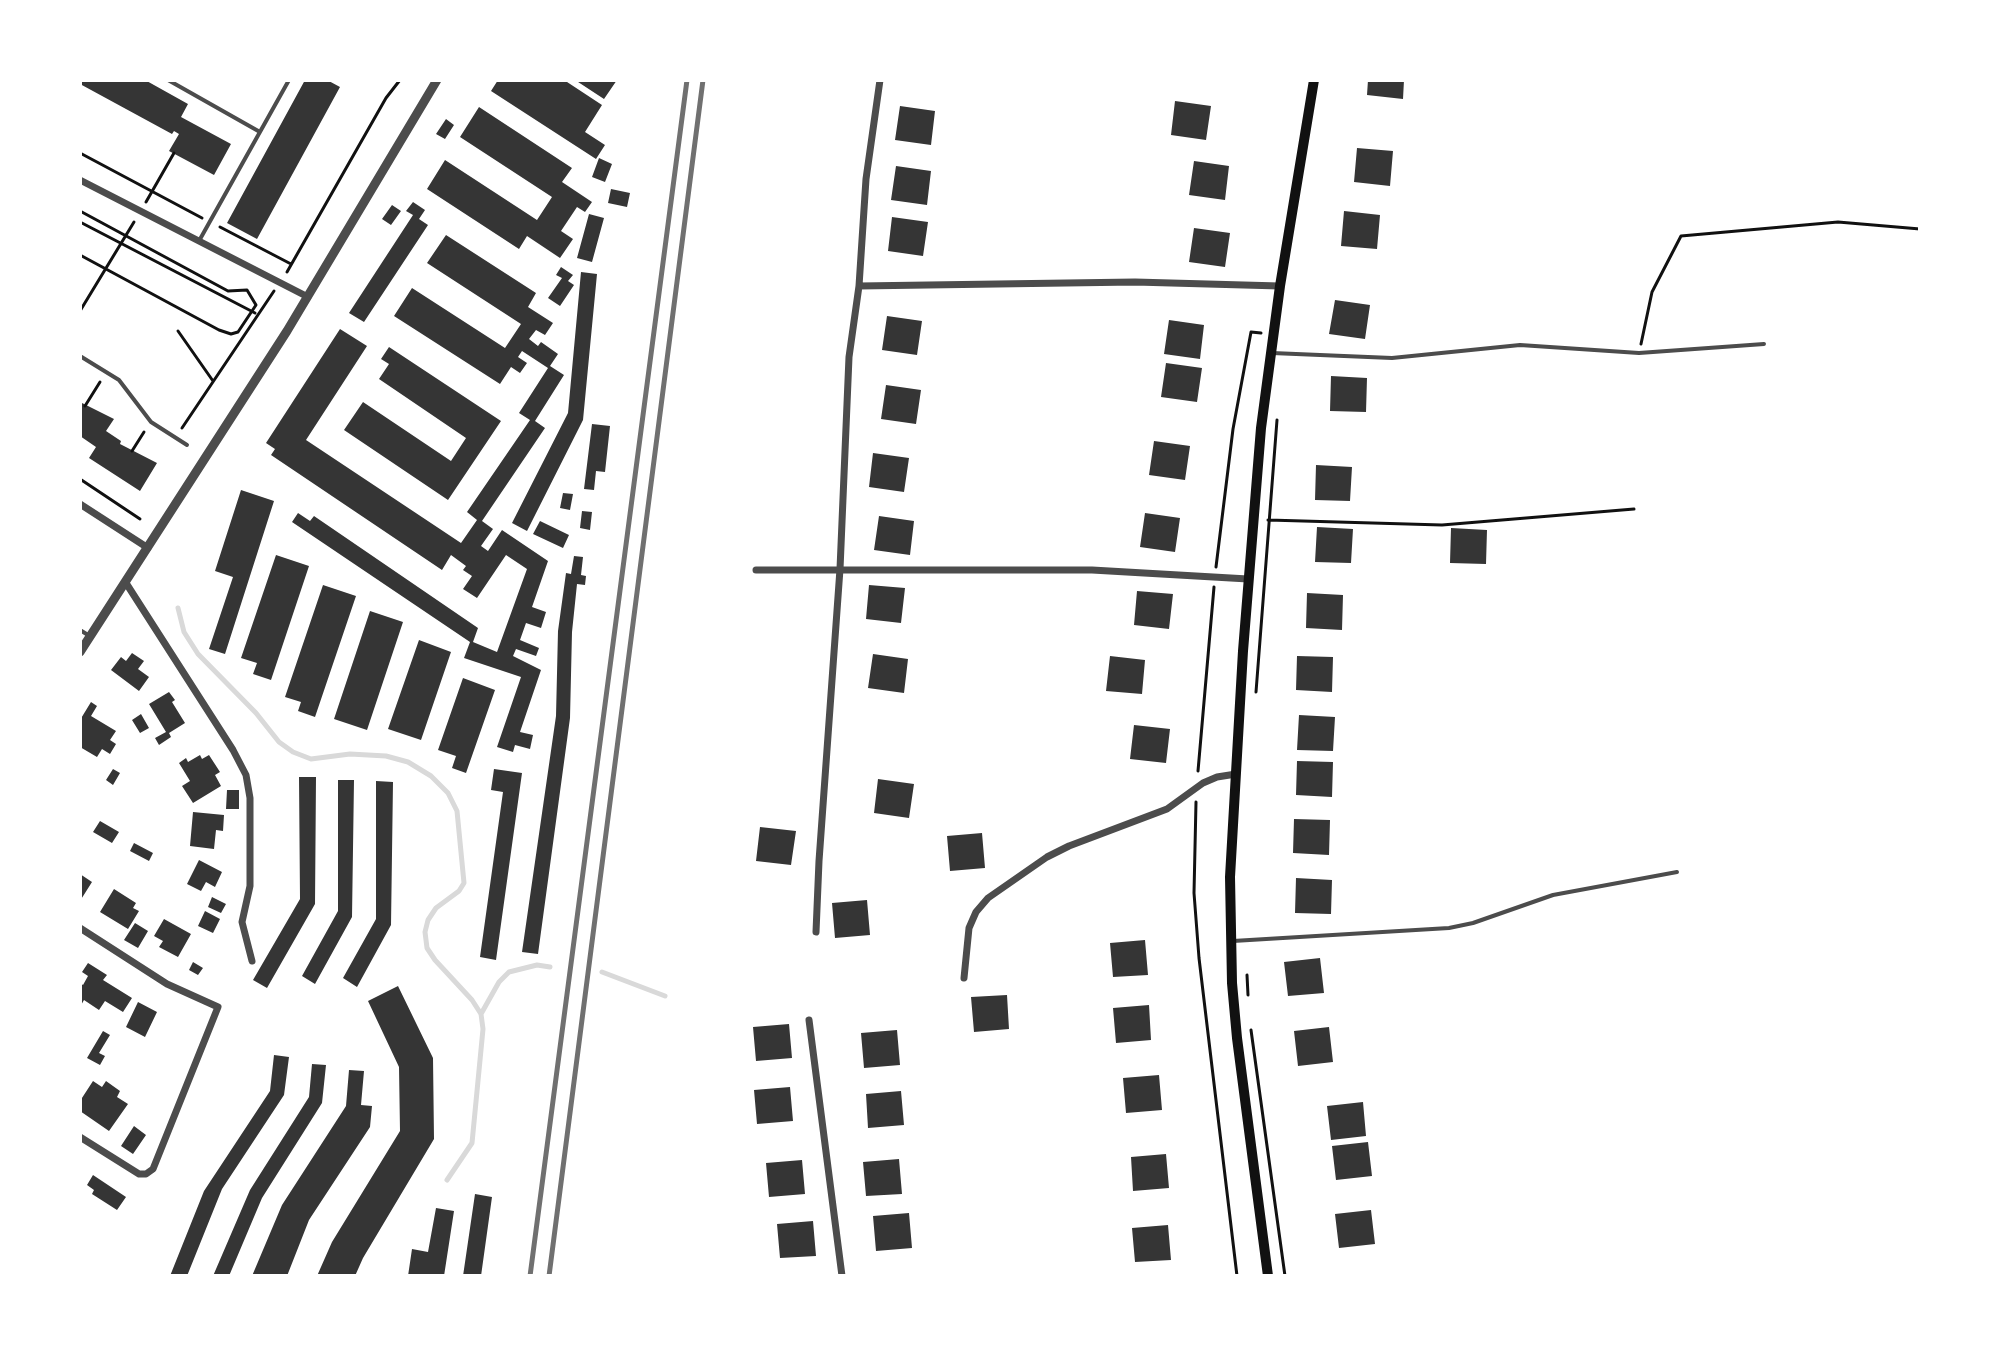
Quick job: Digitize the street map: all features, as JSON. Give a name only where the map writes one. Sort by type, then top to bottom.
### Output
[{"type":"main road","points":[[1268,1276],[1237,1038],[1230,941],[1230,877],[1252,519],[1272,335],[1314,80]]},
{"type":"street","points":[[80,652],[308,297],[437,80]]},
{"type":"street","points":[[816,932],[840,569],[848,371],[859,286],[866,179],[880,80]]},
{"type":"street","points":[[80,180],[308,297]]},
{"type":"street","points":[[859,286],[1135,282],[1280,286]]},
{"type":"street","points":[[80,504],[148,548]]},
{"type":"street","points":[[756,570],[1092,570],[1248,579]]},
{"type":"street","points":[[126,583],[246,775],[250,798],[250,886],[242,922],[252,961]]},
{"type":"street","points":[[964,978],[969,928],[976,912],[988,898],[1047,857],[1091,836],[1167,809],[1217,777],[1236,774]]},
{"type":"street","points":[[80,928],[167,984],[218,1007],[153,1169],[139,1174],[80,1137]]},
{"type":"street","points":[[809,1020],[842,1276]]},
{"type":"lane","points":[[168,80],[261,132]]},
{"type":"lane","points":[[199,241],[289,80]]},
{"type":"lane","points":[[1270,353],[1392,358],[1520,345],[1639,353],[1764,344]]},
{"type":"lane","points":[[80,356],[119,380],[151,422],[187,445]]},
{"type":"lane","points":[[80,630],[90,636]]},
{"type":"lane","points":[[1230,941],[1449,928],[1473,923],[1553,895],[1677,872]]},
{"type":"path","points":[[175,438],[256,313],[280,282],[386,98],[400,80]]},
{"type":"path","points":[[80,153],[291,264]]},
{"type":"path","points":[[80,311],[174,153]]},
{"type":"path","points":[[80,211],[228,291],[247,290],[256,305],[256,313],[238,332],[231,334],[80,255]]},
{"type":"path","points":[[80,222],[256,313]]},
{"type":"path","points":[[1639,353],[1652,292],[1681,236],[1838,222],[1920,229]]},
{"type":"path","points":[[178,331],[213,381]]},
{"type":"path","points":[[1237,1276],[1199,958],[1194,893],[1197,788],[1215,577],[1233,429],[1251,332],[1272,335]]},
{"type":"path","points":[[85,406],[106,372]]},
{"type":"path","points":[[1256,694],[1278,413]]},
{"type":"path","points":[[132,451],[151,422]]},
{"type":"path","points":[[80,479],[140,519]]},
{"type":"path","points":[[1252,519],[1442,525],[1634,509]]},
{"type":"path","points":[[1247,972],[1249,1003]]},
{"type":"path","points":[[1250,1018],[1285,1276]]},
{"type":"building","points":[[80,80],[145,80],[188,104],[181,117],[231,144],[214,175],[169,151],[179,134],[174,131],[172,134],[80,84]]},
{"type":"building","points":[[305,80],[327,80],[340,87],[257,239],[227,223]]},
{"type":"building","points":[[498,80],[564,80],[602,105],[585,132],[605,145],[596,159],[491,91]]},
{"type":"building","points":[[575,80],[617,80],[604,99]]},
{"type":"building","points":[[1368,80],[1404,80],[1403,99],[1367,95]]},
{"type":"building","points":[[1175,101],[1211,106],[1206,140],[1171,135]]},
{"type":"building","points":[[900,106],[935,111],[931,145],[895,140]]},
{"type":"building","points":[[479,107],[572,168],[562,182],[592,202],[585,212],[577,207],[561,231],[573,239],[560,258],[527,236],[519,249],[427,189],[445,160],[537,220],[552,197],[460,137]]},
{"type":"building","points":[[446,119],[454,125],[445,139],[436,134]]},
{"type":"building","points":[[1357,148],[1393,151],[1390,186],[1354,182]]},
{"type":"building","points":[[599,158],[612,164],[605,182],[592,177]]},
{"type":"building","points":[[1194,161],[1229,166],[1225,200],[1189,195]]},
{"type":"building","points":[[896,166],[931,171],[927,205],[891,200]]},
{"type":"building","points":[[611,189],[630,193],[627,207],[608,203]]},
{"type":"building","points":[[413,202],[425,210],[419,219],[428,225],[364,322],[349,313],[413,215],[406,211]]},
{"type":"building","points":[[392,205],[401,211],[391,225],[382,219]]},
{"type":"building","points":[[1344,211],[1380,215],[1377,249],[1341,246]]},
{"type":"building","points":[[589,214],[604,218],[592,262],[577,258]]},
{"type":"building","points":[[892,217],[928,222],[923,256],[888,251]]},
{"type":"building","points":[[1194,228],[1230,233],[1225,267],[1189,262]]},
{"type":"building","points":[[446,235],[536,293],[528,307],[553,323],[545,335],[536,330],[529,339],[538,346],[541,342],[558,354],[550,366],[564,375],[535,421],[545,428],[482,521],[493,529],[481,546],[488,551],[502,530],[548,561],[532,607],[546,612],[541,628],[526,623],[520,640],[539,648],[536,656],[516,649],[513,656],[541,670],[520,732],[533,735],[530,749],[515,745],[513,752],[497,747],[521,677],[464,658],[470,642],[292,522],[298,513],[310,521],[314,516],[478,628],[473,642],[497,652],[527,569],[506,555],[477,598],[463,589],[472,576],[463,570],[466,566],[451,555],[442,570],[271,455],[275,449],[266,443],[340,329],[367,346],[306,440],[461,543],[477,520],[467,512],[530,420],[519,413],[548,368],[522,351],[518,357],[527,363],[520,373],[511,367],[500,384],[394,316],[412,288],[505,348],[521,324],[427,263]]},
{"type":"building","points":[[561,267],[573,275],[568,281],[574,285],[560,306],[548,298],[562,278],[556,275]]},
{"type":"building","points":[[581,272],[597,274],[583,420],[527,531],[512,523],[568,413]]},
{"type":"building","points":[[1335,300],[1370,305],[1365,339],[1329,334]]},
{"type":"building","points":[[887,316],[922,321],[917,355],[882,350]]},
{"type":"building","points":[[1169,320],[1204,325],[1200,359],[1164,354]]},
{"type":"building","points":[[389,347],[501,421],[448,500],[344,430],[363,402],[451,461],[466,438],[379,379],[389,364],[381,359]]},
{"type":"building","points":[[1166,363],[1202,368],[1197,402],[1161,397]]},
{"type":"building","points":[[1331,376],[1367,378],[1366,412],[1330,411]]},
{"type":"building","points":[[886,385],[921,390],[916,424],[881,419]]},
{"type":"building","points":[[80,402],[114,419],[106,431],[121,441],[120,444],[157,463],[140,491],[89,458],[96,447],[80,436]]},
{"type":"building","points":[[592,424],[610,426],[605,472],[596,471],[594,490],[584,489]]},
{"type":"building","points":[[1154,441],[1190,446],[1185,480],[1149,475]]},
{"type":"building","points":[[873,453],[909,458],[904,492],[869,487]]},
{"type":"building","points":[[1316,465],[1352,467],[1350,501],[1315,500]]},
{"type":"building","points":[[241,490],[274,501],[225,654],[209,649],[233,577],[215,571]]},
{"type":"building","points":[[563,493],[573,494],[570,510],[560,508]]},
{"type":"building","points":[[582,511],[592,512],[590,530],[580,528]]},
{"type":"building","points":[[1145,513],[1180,518],[1175,552],[1140,547]]},
{"type":"building","points":[[879,516],[914,521],[910,555],[874,550]]},
{"type":"building","points":[[540,521],[569,535],[563,548],[533,534]]},
{"type":"building","points":[[1317,527],[1353,529],[1351,563],[1315,562]]},
{"type":"building","points":[[1451,528],[1487,530],[1486,564],[1450,563]]},
{"type":"building","points":[[276,555],[309,566],[271,680],[253,674],[257,663],[241,658]]},
{"type":"building","points":[[574,556],[583,557],[581,575],[586,576],[585,585],[577,584],[572,632],[570,718],[538,954],[522,952],[556,716],[558,631],[566,573],[571,574]]},
{"type":"building","points":[[323,585],[356,596],[315,717],[298,711],[301,702],[285,697]]},
{"type":"building","points":[[869,585],[905,588],[901,623],[866,619]]},
{"type":"building","points":[[1137,591],[1173,594],[1169,629],[1134,625]]},
{"type":"building","points":[[1307,593],[1343,595],[1342,630],[1306,628]]},
{"type":"building","points":[[370,611],[403,622],[367,730],[334,719]]},
{"type":"building","points":[[419,640],[451,652],[421,740],[388,729]]},
{"type":"building","points":[[132,653],[144,661],[138,669],[149,677],[139,691],[111,670],[121,657],[126,661]]},
{"type":"building","points":[[873,654],[908,659],[904,693],[868,688]]},
{"type":"building","points":[[1110,656],[1145,660],[1142,694],[1106,691]]},
{"type":"building","points":[[1297,656],[1333,657],[1332,692],[1296,690]]},
{"type":"building","points":[[463,678],[495,690],[466,773],[452,768],[456,756],[438,750]]},
{"type":"building","points":[[169,692],[185,723],[169,733],[171,737],[159,745],[155,738],[166,732],[149,704]]},
{"type":"building","points":[[91,702],[97,706],[91,716],[116,731],[110,740],[116,744],[110,754],[102,749],[97,757],[80,747],[80,720]]},
{"type":"building","points":[[141,714],[149,728],[140,733],[132,720]]},
{"type":"building","points":[[1299,715],[1335,717],[1333,751],[1297,750]]},
{"type":"building","points":[[1134,725],[1170,729],[1166,763],[1130,759]]},
{"type":"building","points":[[200,755],[202,759],[209,755],[220,772],[215,775],[221,786],[193,803],[182,786],[190,781],[179,763]]},
{"type":"building","points":[[1297,761],[1333,762],[1332,797],[1296,795]]},
{"type":"building","points":[[113,769],[120,773],[113,785],[106,780]]},
{"type":"building","points":[[494,769],[522,773],[496,960],[480,957],[503,792],[491,790]]},
{"type":"building","points":[[299,777],[316,777],[315,904],[267,988],[253,980],[300,899]]},
{"type":"building","points":[[878,779],[914,784],[909,818],[874,813]]},
{"type":"building","points":[[338,780],[354,780],[352,917],[315,984],[302,976],[338,911]]},
{"type":"building","points":[[376,781],[393,782],[391,925],[357,987],[343,978],[376,919]]},
{"type":"building","points":[[227,790],[239,790],[239,809],[226,809]]},
{"type":"building","points":[[193,812],[224,815],[223,831],[216,830],[214,849],[190,846]]},
{"type":"building","points":[[1294,819],[1330,820],[1329,855],[1293,853]]},
{"type":"building","points":[[100,821],[119,832],[112,843],[93,832]]},
{"type":"building","points":[[760,827],[796,831],[791,865],[756,861]]},
{"type":"building","points":[[982,833],[985,868],[950,871],[947,836]]},
{"type":"building","points":[[134,843],[153,853],[149,861],[130,851]]},
{"type":"building","points":[[199,860],[222,872],[215,887],[206,882],[201,891],[187,884]]},
{"type":"building","points":[[80,874],[92,882],[80,901]]},
{"type":"building","points":[[1296,878],[1332,880],[1331,914],[1295,913]]},
{"type":"building","points":[[114,889],[136,903],[133,908],[139,911],[128,929],[100,912]]},
{"type":"building","points":[[212,897],[226,904],[221,913],[208,907]]},
{"type":"building","points":[[867,900],[870,935],[835,938],[832,903]]},
{"type":"building","points":[[205,911],[220,919],[213,933],[198,926]]},
{"type":"building","points":[[164,919],[191,934],[178,957],[159,947],[163,941],[154,936]]},
{"type":"building","points":[[135,923],[148,931],[138,948],[124,940]]},
{"type":"building","points":[[1145,940],[1148,975],[1113,977],[1110,943]]},
{"type":"building","points":[[1320,958],[1324,993],[1288,996],[1284,962]]},
{"type":"building","points":[[193,962],[203,968],[198,975],[189,970]]},
{"type":"building","points":[[88,963],[107,975],[103,980],[132,998],[123,1012],[105,1001],[99,1010],[84,1000],[80,1007],[80,983],[83,985],[88,976],[82,972]]},
{"type":"building","points":[[398,986],[433,1058],[434,1139],[355,1276],[317,1276],[332,1242],[400,1131],[399,1067],[368,1001]]},
{"type":"building","points":[[1007,995],[1009,1029],[974,1032],[971,997]]},
{"type":"building","points":[[138,1002],[157,1012],[145,1037],[126,1027]]},
{"type":"building","points":[[1149,1005],[1151,1040],[1116,1043],[1113,1008]]},
{"type":"building","points":[[789,1024],[792,1058],[756,1061],[753,1027]]},
{"type":"building","points":[[1329,1027],[1333,1062],[1298,1066],[1294,1031]]},
{"type":"building","points":[[897,1030],[900,1065],[864,1068],[861,1033]]},
{"type":"building","points":[[103,1031],[110,1035],[99,1053],[105,1056],[100,1065],[87,1058]]},
{"type":"building","points":[[274,1055],[289,1057],[284,1095],[222,1189],[187,1276],[170,1276],[204,1191],[270,1091]]},
{"type":"building","points":[[312,1064],[326,1065],[322,1103],[262,1198],[229,1276],[213,1276],[250,1190],[309,1097]]},
{"type":"building","points":[[349,1070],[364,1071],[361,1105],[372,1106],[370,1127],[309,1220],[287,1276],[252,1276],[282,1205],[346,1106]]},
{"type":"building","points":[[1159,1075],[1162,1110],[1126,1113],[1123,1078]]},
{"type":"building","points":[[93,1081],[102,1087],[106,1081],[120,1091],[117,1097],[128,1104],[109,1131],[80,1111],[80,1101]]},
{"type":"building","points":[[790,1087],[793,1121],[757,1124],[754,1090]]},
{"type":"building","points":[[901,1091],[904,1125],[868,1128],[866,1094]]},
{"type":"building","points":[[1363,1102],[1366,1136],[1331,1140],[1327,1106]]},
{"type":"building","points":[[134,1126],[146,1135],[133,1154],[121,1146]]},
{"type":"building","points":[[1368,1142],[1372,1176],[1336,1180],[1332,1146]]},
{"type":"building","points":[[1166,1154],[1169,1188],[1133,1191],[1131,1157]]},
{"type":"building","points":[[899,1159],[902,1194],[866,1196],[863,1162]]},
{"type":"building","points":[[802,1160],[805,1194],[769,1197],[766,1163]]},
{"type":"building","points":[[93,1175],[126,1197],[117,1210],[92,1194],[94,1190],[87,1185]]},
{"type":"building","points":[[475,1194],[492,1197],[481,1276],[463,1276]]},
{"type":"building","points":[[436,1208],[454,1211],[444,1276],[408,1276],[412,1249],[428,1252]]},
{"type":"building","points":[[1371,1210],[1375,1244],[1339,1248],[1335,1214]]},
{"type":"building","points":[[909,1213],[912,1248],[876,1251],[873,1216]]},
{"type":"building","points":[[813,1221],[816,1256],[780,1258],[777,1224]]},
{"type":"building","points":[[1168,1225],[1171,1260],[1135,1262],[1132,1228]]},
{"type":"waterway","points":[[178,608],[184,632],[198,654],[256,713],[279,742],[311,759],[350,754],[386,756],[408,762],[431,776],[448,793],[457,811],[464,883],[459,891],[436,908],[425,932],[427,948],[472,1000],[481,1014],[483,1029],[472,1143],[447,1180]]},
{"type":"waterway","points":[[481,1014],[499,982],[509,972],[537,965],[550,967]]},
{"type":"waterway","points":[[602,972],[665,996]]},
{"type":"railway","points":[[530,1276],[687,80]]},
{"type":"railway","points":[[549,1276],[703,80]]}]
